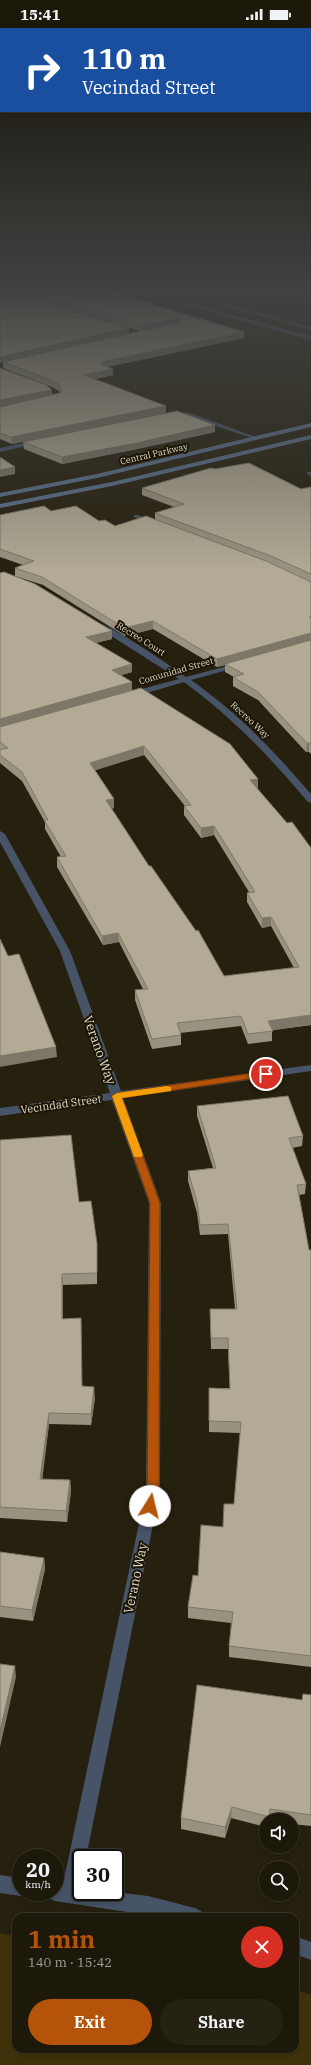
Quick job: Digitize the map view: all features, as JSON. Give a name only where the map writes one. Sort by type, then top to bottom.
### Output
[{"type":"main road","name":"Central Parkway","points":[[0,495],[104,474],[311,425]]},
{"type":"main road","name":"Central Parkway","points":[[0,506],[112,484],[310,438]]},
{"type":"street","points":[[162,416],[188,414],[256,438]]},
{"type":"street","points":[[0,450],[44,441]]},
{"type":"street","points":[[136,516],[158,524]]},
{"type":"street","name":"Recreo Court","points":[[93,620],[185,679]]},
{"type":"street","name":"Comunidad Street","points":[[119,698],[244,662]]},
{"type":"street","name":"Recreo Way","points":[[185,679],[253,735],[311,800]]},
{"type":"street","name":"Verano Way","points":[[0,834],[65,952],[155,1203],[153,1490],[64,1884]]},
{"type":"street","name":"Vecindad Street","points":[[0,1112],[311,1068]]},
{"type":"street","points":[[0,1884],[12,1886]]},
{"type":"street","points":[[64,1893],[148,1905],[179,1913]]},
{"type":"street","points":[[299,1946],[311,1951]]},
{"type":"shaded area","points":[[0,1933],[12,1935],[12,2053],[299,2053],[299,1990],[311,1995],[311,2065],[0,2065]]},
{"type":"building","points":[[0,382],[38,382],[46,385],[52,390],[0,400]]},
{"type":"building","points":[[55,382],[103,382],[166,406],[11,437],[0,433],[0,407],[60,393],[61,391],[59,384]]},
{"type":"building","points":[[177,411],[215,425],[137,443],[62,457],[23,442]]},
{"type":"building","points":[[0,457],[15,467],[0,470]]},
{"type":"building","points":[[249,463],[301,489],[311,487],[311,574],[271,556],[155,513],[184,504],[142,488],[211,468],[215,469]]},
{"type":"building","points":[[44,506],[51,511],[76,506],[99,521],[105,520],[115,526],[146,516],[266,561],[311,582],[311,617],[309,617],[311,618],[311,633],[217,659],[153,621],[124,628],[42,577],[15,568],[34,561],[0,549],[0,515]]},
{"type":"building","points":[[4,572],[35,584],[112,631],[86,637],[132,664],[112,670],[132,682],[0,719],[0,573]]},
{"type":"building","points":[[311,640],[311,744],[307,743],[258,692],[233,677],[244,674],[225,664]]},
{"type":"building","points":[[141,688],[230,744],[258,779],[250,780],[287,823],[292,822],[311,848],[311,1015],[268,1021],[273,1031],[248,1034],[241,1016],[177,1023],[181,1035],[152,1039],[135,990],[148,989],[118,933],[102,936],[57,857],[66,856],[44,820],[48,820],[22,772],[0,755],[0,750],[8,748],[0,742],[0,727]],"holes":[[[144,746],[191,805],[184,806],[201,828],[214,826],[255,892],[247,893],[262,918],[271,917],[299,967],[224,976],[198,930],[196,931],[151,866],[149,866],[106,800],[114,799],[90,763]]]},
{"type":"building","points":[[0,939],[8,956],[19,954],[56,1047],[0,1056]]},
{"type":"building","points":[[288,1096],[303,1136],[289,1138],[306,1184],[297,1185],[309,1250],[311,1250],[311,1656],[229,1646],[233,1612],[188,1607],[193,1575],[198,1576],[201,1525],[223,1527],[224,1504],[234,1504],[241,1422],[209,1421],[209,1388],[230,1389],[228,1338],[211,1338],[210,1309],[237,1309],[228,1224],[200,1225],[197,1202],[188,1171],[216,1168],[197,1106]]},
{"type":"building","points":[[71,1135],[79,1202],[91,1201],[97,1244],[97,1273],[62,1274],[62,1319],[81,1318],[82,1386],[94,1387],[91,1414],[49,1413],[40,1479],[70,1480],[66,1511],[0,1507],[0,1140]]},
{"type":"building","points":[[0,1552],[44,1558],[32,1610],[0,1606]]},
{"type":"building","points":[[0,1664],[15,1666],[0,1731]]},
{"type":"building","points":[[197,1685],[302,1700],[303,1694],[311,1695],[311,1815],[270,1809],[270,1813],[259,1813],[259,1814],[232,1807],[225,1827],[181,1818]]},
{"type":"slow traffic","points":[[138,1155],[117,1096],[167,1089]]},
{"type":"route","points":[[150,1506],[153,1490],[155,1203],[117,1096],[266,1074]]}]
